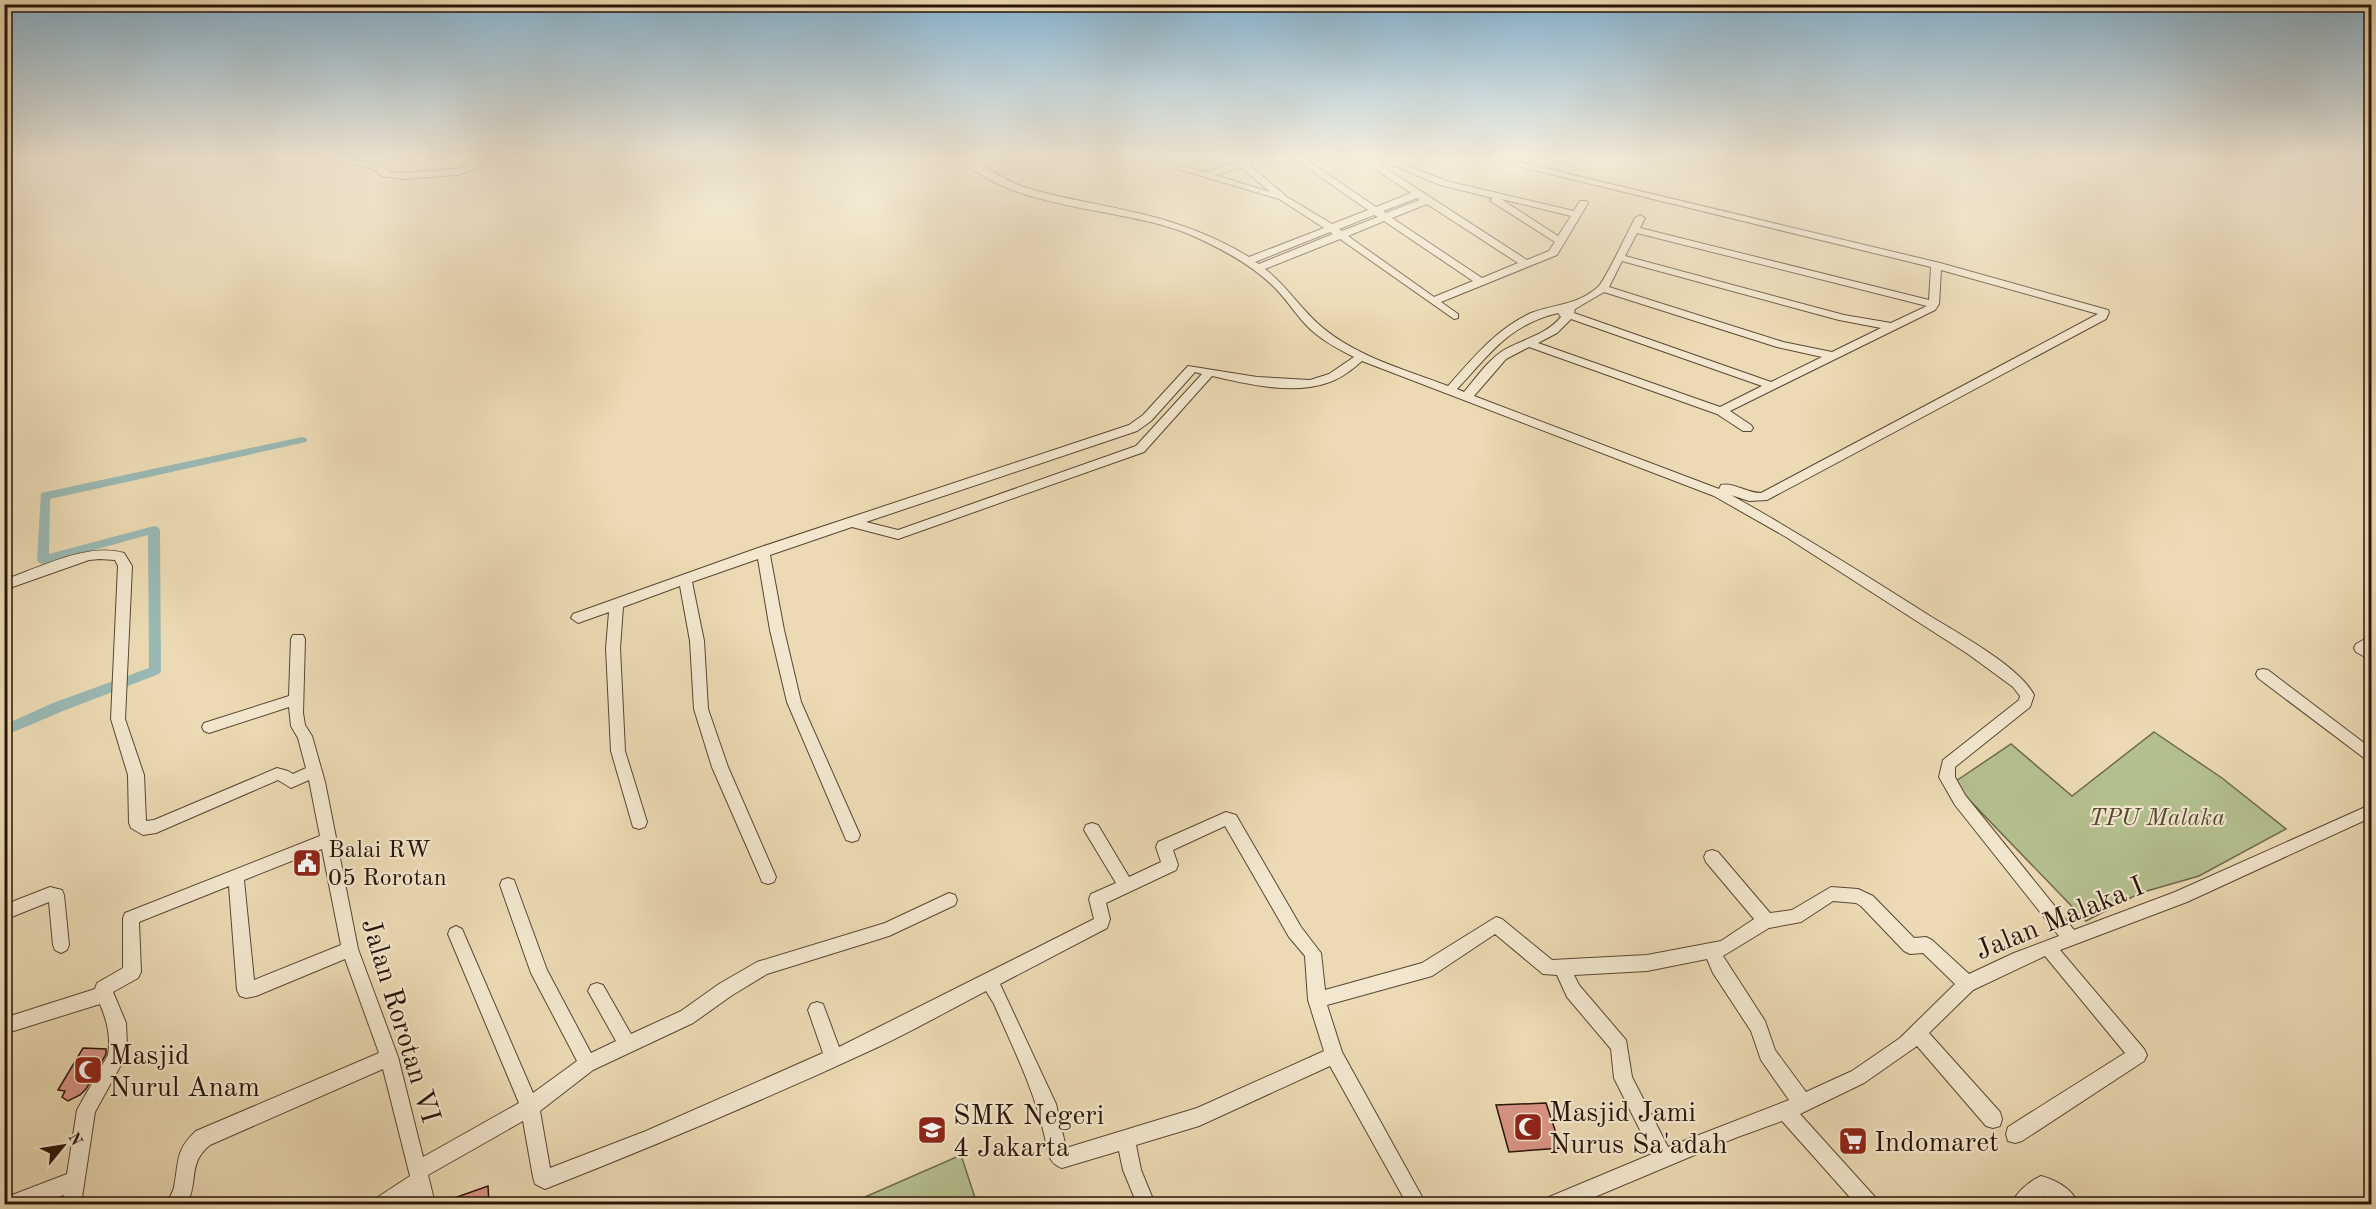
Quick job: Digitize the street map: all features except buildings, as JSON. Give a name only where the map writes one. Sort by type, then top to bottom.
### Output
[{"type":"street","points":[[1134,214],[1155,219],[1191,232],[1248,261],[1278,284],[1315,328],[1338,344],[1362,356],[1718,493],[1791,534],[1877,588],[1973,650],[2018,683],[2027,695],[2025,703],[1948,764],[1947,777],[1956,795],[2072,940]]},
{"type":"street","points":[[1309,214],[1454,316]]},
{"type":"street","points":[[1248,261],[1366,214]]},
{"type":"street","points":[[1381,214],[1481,282]]},
{"type":"street","points":[[1257,268],[1392,214]]},
{"type":"street","points":[[1450,214],[1526,264]]},
{"type":"street","points":[[1518,214],[1560,241]]},
{"type":"street","points":[[1433,301],[1551,255],[1556,251],[1576,214]]},
{"type":"street","points":[[1725,214],[1936,265],[2104,312],[2102,317],[2093,322],[1763,497],[1749,497],[1725,488]]},
{"type":"street","points":[[1466,397],[1506,353],[1531,344],[1557,327],[1570,311],[1603,288],[1640,218]]},
{"type":"street","points":[[1634,229],[1934,304]]},
{"type":"street","points":[[1619,257],[1843,318],[1893,327]]},
{"type":"street","points":[[1721,411],[1931,308],[1934,304],[1936,265]]},
{"type":"street","points":[[1603,288],[1781,345],[1834,356]]},
{"type":"street","points":[[1449,391],[1504,332],[1522,321],[1557,308],[1772,386]]},
{"type":"street","points":[[1843,318],[1872,337]]},
{"type":"street","points":[[1531,344],[1721,411],[1747,428]]},
{"type":"street","points":[[1781,345],[1816,365]]},
{"type":"street","points":[[1489,346],[1506,353]]},
{"type":"street","points":[[579,618],[763,551],[854,523],[1133,428],[1147,418],[1192,368],[1209,373],[1297,385],[1322,382],[1341,372],[1362,356]]},
{"type":"street","points":[[854,523],[898,535],[1140,448],[1209,373]]},
{"type":"street","points":[[1133,428],[1152,435]]},
{"type":"street","points":[[763,551],[777,630],[794,702],[852,835]]},
{"type":"street","points":[[4,585],[100,554],[119,556],[125,566],[118,719],[136,775],[137,823],[143,828],[156,826],[278,774],[291,782],[314,771]]},
{"type":"street","points":[[685,578],[696,640],[701,709],[720,767],[768,877]]},
{"type":"street","points":[[616,604],[613,648],[618,751],[639,822]]},
{"type":"street","name":"Jalan Rorotan VI","points":[[298,639],[298,726],[305,736],[314,771],[350,949],[388,1057],[426,1204]]},
{"type":"street","points":[[2372,640],[2361,648],[2372,656]]},
{"type":"street","points":[[2263,674],[2372,758]]},
{"type":"street","points":[[209,727],[297,699]]},
{"type":"street","name":"Jalan Malaka I","points":[[1556,1204],[1589,1198],[1664,1159],[1734,1129],[1785,1111],[1858,1077],[1906,1044],[1967,984],[2020,958],[2181,897],[2372,810]]},
{"type":"street","points":[[456,934],[530,1107],[542,1177],[545,1179],[649,1139],[872,1041],[1101,923],[1102,918],[1097,899],[1170,865],[1164,847],[1226,819],[1230,820],[1295,932],[1313,953],[1317,1000],[1335,1055],[1417,1204]]},
{"type":"street","points":[[1092,830],[1125,886]]},
{"type":"street","points":[[72,1204],[86,1110],[116,1057],[118,1046],[117,1023],[103,989],[104,986],[132,972],[130,922],[134,915],[327,840]]},
{"type":"street","points":[[1712,857],[1766,921]]},
{"type":"street","points":[[236,877],[246,990],[256,988],[350,949]]},
{"type":"street","points":[[508,885],[540,973],[570,1027],[587,1064]]},
{"type":"street","points":[[4,913],[50,894],[56,895],[61,945]]},
{"type":"street","points":[[1317,1000],[1426,970],[1496,924],[1549,968],[1647,963],[1724,948],[1766,921],[1795,917],[1831,894],[1858,896],[1867,900],[1910,946],[1926,945],[1967,984]]},
{"type":"street","points":[[385,1204],[419,1175],[530,1107],[587,1064],[687,1017],[725,990],[763,968],[889,929],[949,900]]},
{"type":"street","points":[[2015,1134],[2138,1056],[2048,948]]},
{"type":"street","points":[[1711,949],[1719,967],[1759,1027],[1767,1054],[1803,1103]]},
{"type":"street","points":[[1558,969],[1620,1046],[1623,1078],[1664,1159]]},
{"type":"street","points":[[988,980],[1000,998],[1047,1104],[1059,1157],[1062,1159],[1199,1117],[1335,1055]]},
{"type":"street","points":[[597,991],[628,1046]]},
{"type":"street","points":[[4,1026],[105,994]]},
{"type":"street","points":[[817,1010],[834,1058]]},
{"type":"street","points":[[1917,1033],[1993,1119]]},
{"type":"street","points":[[176,1204],[182,1198],[187,1155],[192,1146],[203,1138],[388,1057]]},
{"type":"street","points":[[1785,1111],[1865,1201]]},
{"type":"street","points":[[1126,1140],[1132,1170],[1146,1204]]},
{"type":"street","points":[[14,1204],[76,1180]]},
{"type":"street","points":[[2020,1204],[2041,1186],[2051,1188],[2069,1204]]},
{"type":"green space","name":"TPU Malaka","points":[[2154,732],[2222,778],[2286,829],[2199,876],[2140,893],[2086,921],[1953,783],[2011,744],[2072,796]]},
{"type":"green space","points":[[961,1155],[977,1204],[849,1204]]},
{"type":"waterway","points":[[4,731],[58,707],[155,671],[154,530],[43,560],[45,496],[302,440]]},
{"type":"place","name":"Balai RW 05 Rorotan","points":[[307,863]]},
{"type":"place","name":"Masjid Nurul Anam","points":[[88,1070]]},
{"type":"place","name":"Masjid Jami Nurus Sa'adah","points":[[1528,1127]]},
{"type":"place","name":"SMK Negeri 4 Jakarta","points":[[932,1130]]},
{"type":"place","name":"Indomaret","points":[[1853,1141]]}]
